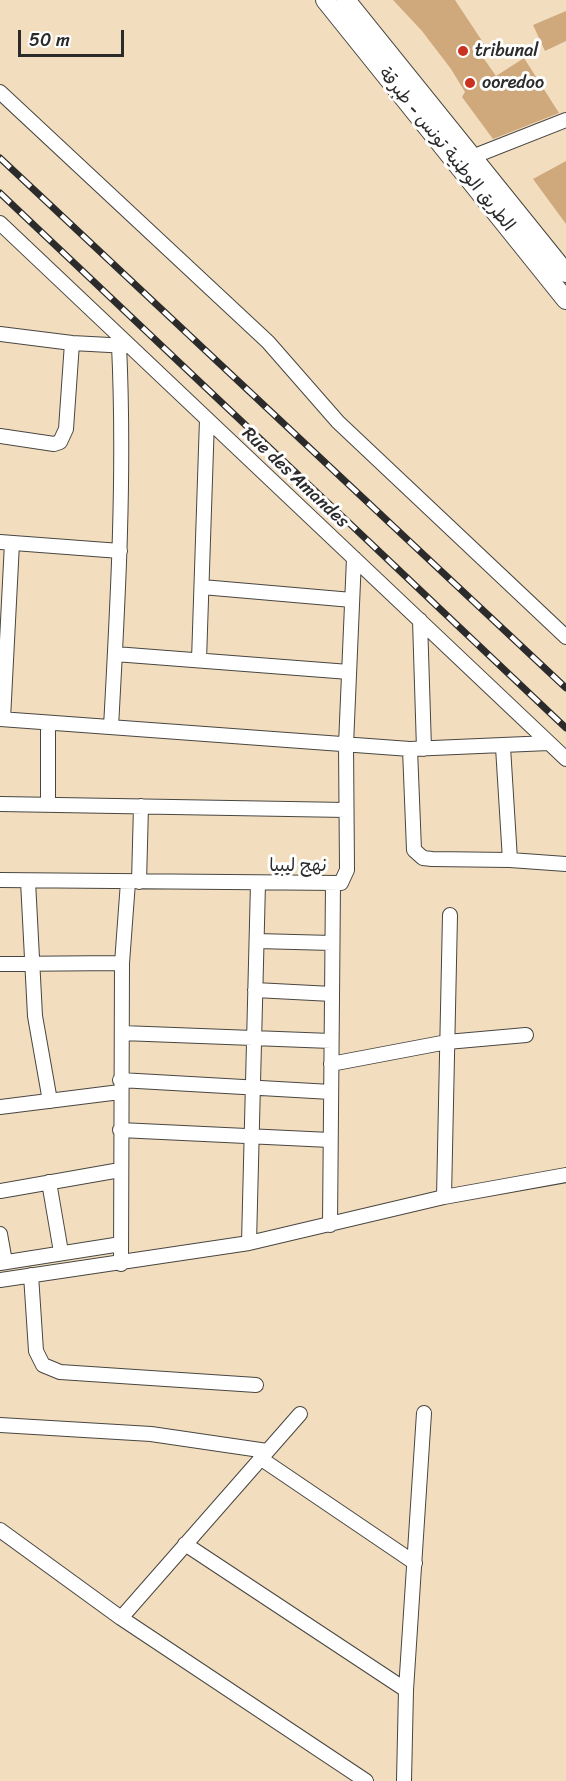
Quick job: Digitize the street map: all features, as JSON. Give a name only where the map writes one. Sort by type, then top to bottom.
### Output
[{"type":"main road","name":"الطريق الوطنية تونس - طبرقة","points":[[325,0],[566,300]]},
{"type":"main road","name":"الطريق الوطنية تونس - طبرقة","points":[[346,0],[566,273]]},
{"type":"street","points":[[0,92],[268,342],[338,422],[566,638]]},
{"type":"street","points":[[472,157],[566,120]]},
{"type":"street","name":"Rue des Amandes","points":[[0,223],[124,346],[207,419],[566,759]]},
{"type":"street","points":[[0,334],[72,343],[124,346],[120,551],[111,727]]},
{"type":"street","points":[[0,436],[54,444],[60,442],[66,429],[72,343]]},
{"type":"street","points":[[199,660],[207,419]]},
{"type":"street","points":[[120,551],[6,543],[2,719],[417,749],[503,747],[549,743]]},
{"type":"street","name":"نهج ليبيا","points":[[0,880],[341,883],[346,875],[345,745],[354,558]]},
{"type":"street","points":[[202,587],[352,600]]},
{"type":"street","points":[[420,620],[414,850],[417,854],[432,860],[510,860],[566,864]]},
{"type":"street","points":[[115,654],[349,672]]},
{"type":"street","points":[[48,723],[48,804]]},
{"type":"street","points":[[503,747],[510,860]]},
{"type":"street","points":[[0,804],[346,810]]},
{"type":"street","points":[[121,1264],[122,963],[141,806]]},
{"type":"street","points":[[28,881],[35,1016],[50,1101]]},
{"type":"street","points":[[249,1243],[258,884]]},
{"type":"street","points":[[330,1225],[333,884]]},
{"type":"street","points":[[444,1197],[450,915]]},
{"type":"street","points":[[256,941],[332,943]]},
{"type":"street","points":[[0,964],[122,963]]},
{"type":"street","points":[[255,990],[332,994]]},
{"type":"street","points":[[122,1034],[331,1041]]},
{"type":"street","points":[[331,1064],[447,1042],[525,1035]]},
{"type":"street","points":[[0,1107],[50,1101],[120,1086],[252,1087],[331,1092]]},
{"type":"street","points":[[120,1130],[330,1140]]},
{"type":"street","points":[[0,1191],[120,1170]]},
{"type":"street","points":[[0,1280],[121,1264],[249,1243],[444,1197],[566,1175]]},
{"type":"street","points":[[49,1182],[61,1252]]},
{"type":"street","points":[[0,1234],[3,1262],[121,1244]]},
{"type":"street","points":[[31,1275],[36,1351],[43,1365],[60,1372],[256,1385]]},
{"type":"street","points":[[404,1781],[406,1690],[424,1413]]},
{"type":"street","points":[[121,1618],[300,1414]]},
{"type":"street","points":[[0,1425],[151,1434],[264,1455],[415,1563]]},
{"type":"street","points":[[0,1530],[121,1618],[366,1781]]},
{"type":"street","points":[[185,1544],[406,1690]]},
{"type":"building","points":[[393,0],[455,0],[488,50],[482,56],[496,76],[524,58],[559,113],[493,139],[462,97],[465,92],[451,69],[422,31]]},
{"type":"building","points":[[566,11],[566,41],[545,51],[533,25]]},
{"type":"building","points":[[566,161],[566,224],[533,179]]},
{"type":"railway","points":[[0,158],[566,688]]},
{"type":"railway","points":[[0,193],[566,728]]},
{"type":"place","name":"tribunal","points":[[463,51]]},
{"type":"place","name":"ooredoo","points":[[470,83]]}]
